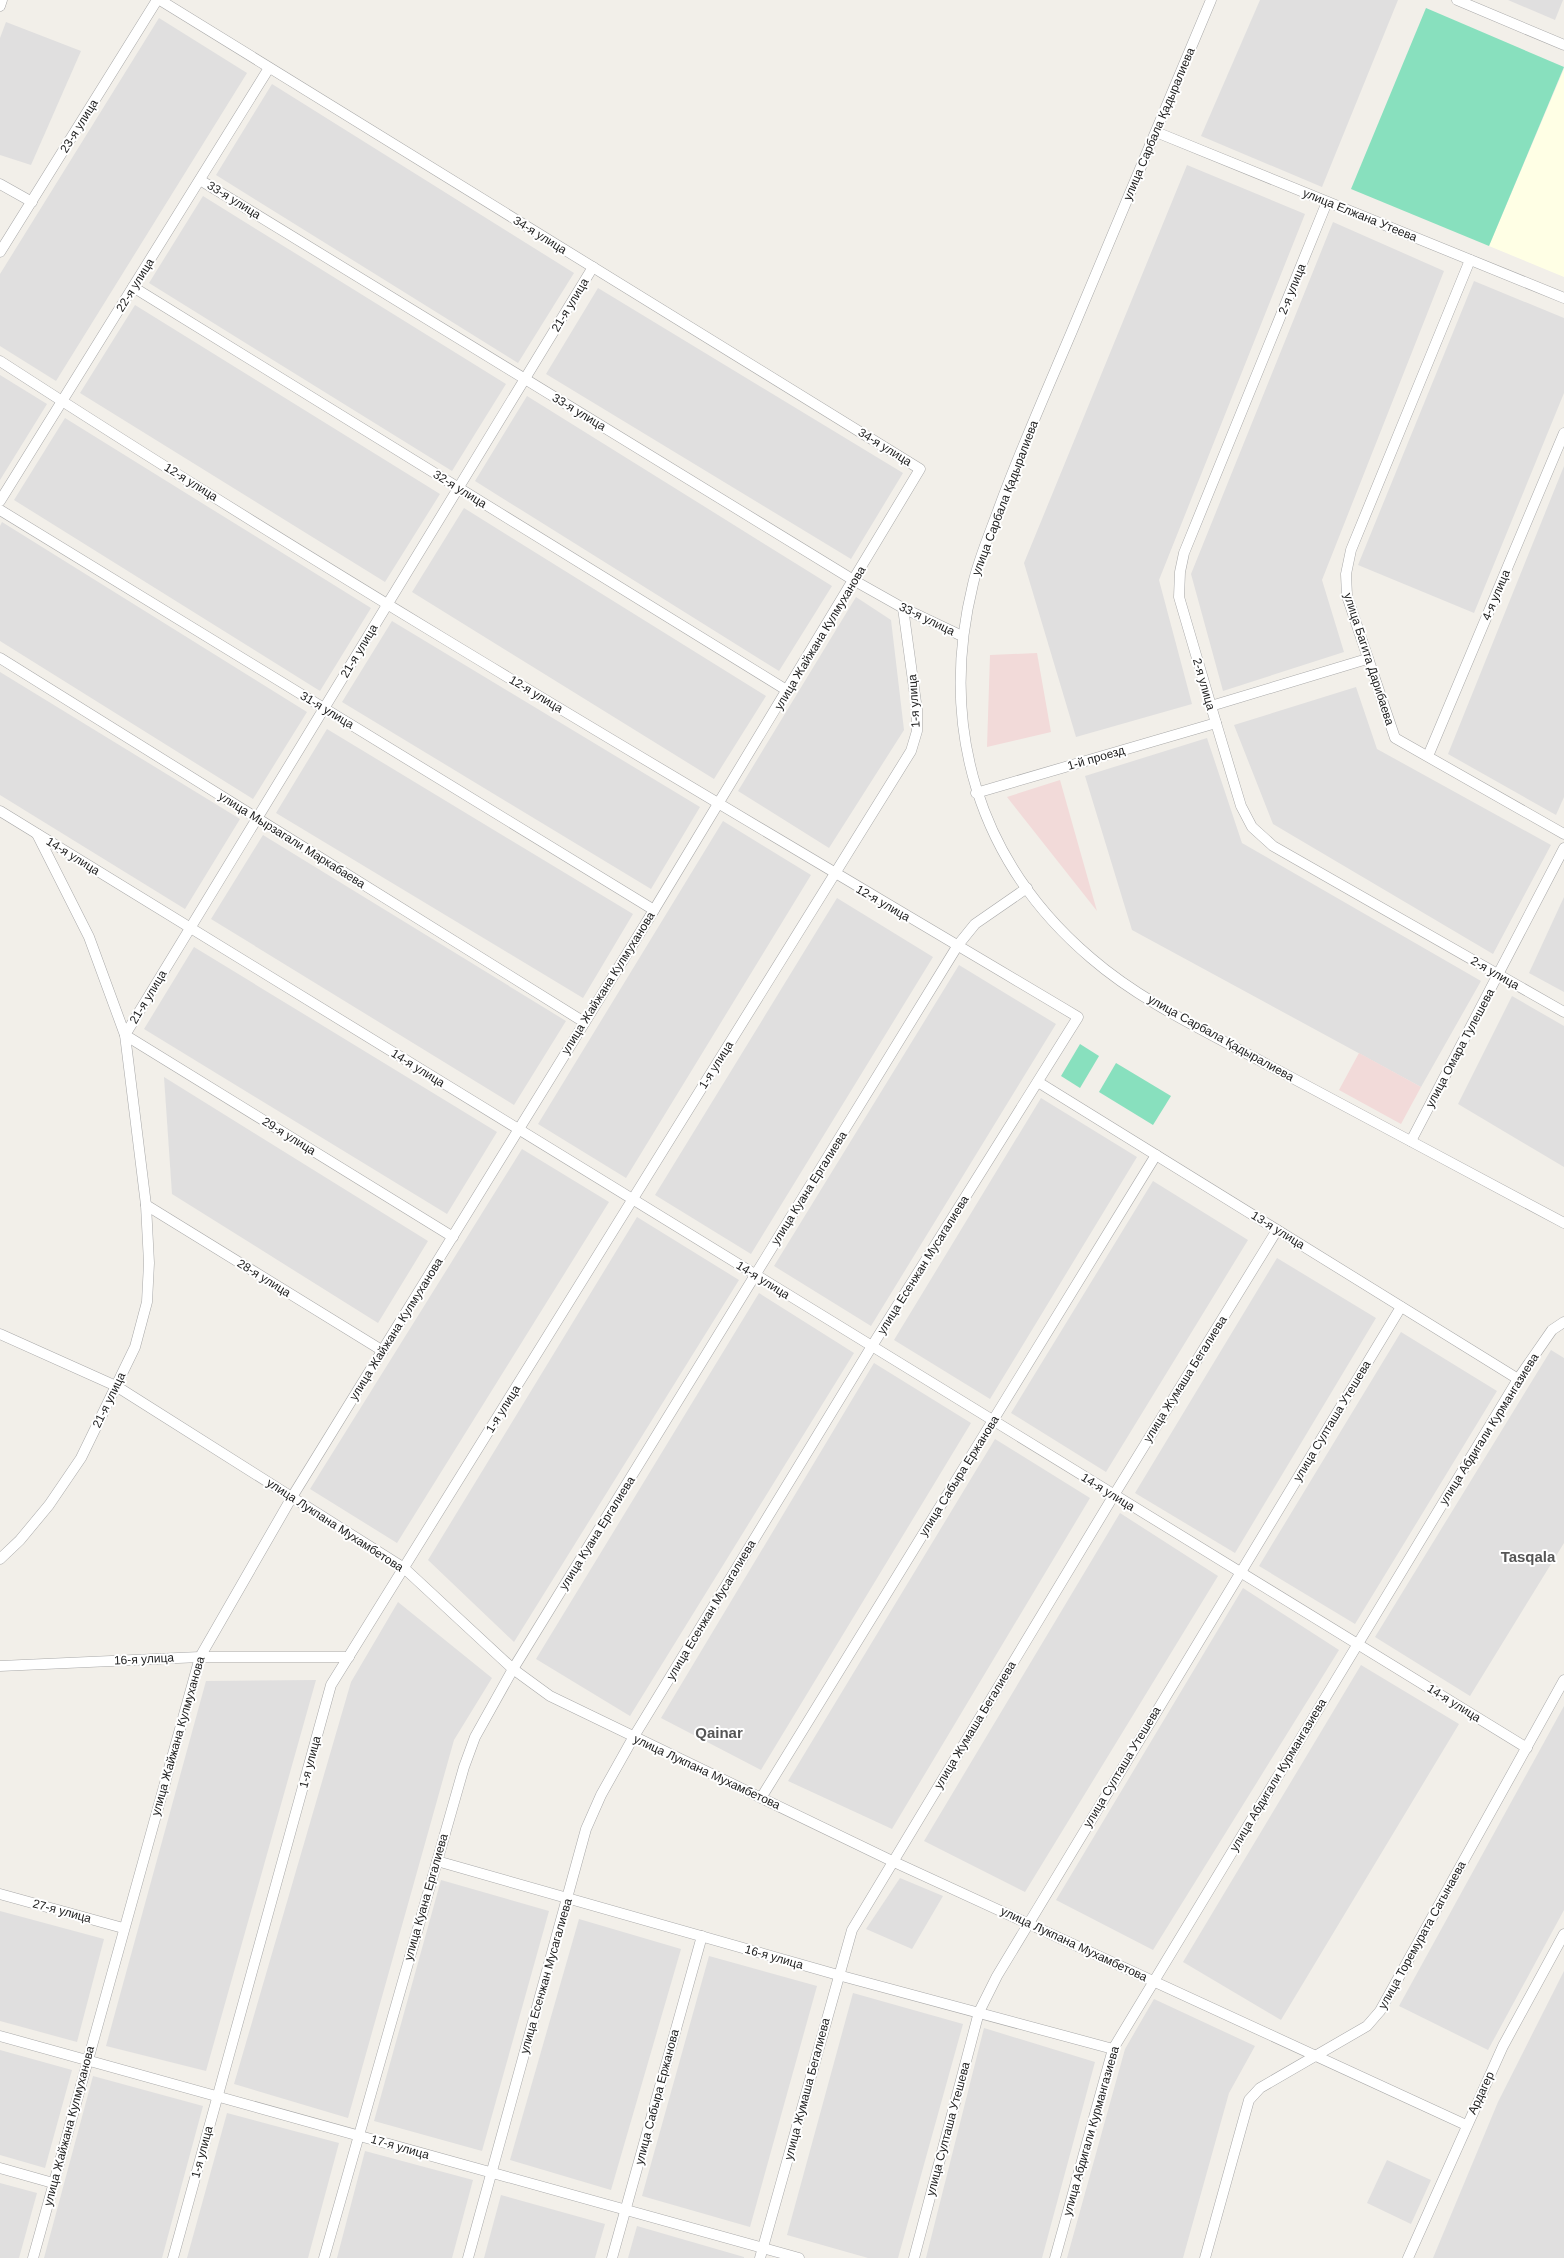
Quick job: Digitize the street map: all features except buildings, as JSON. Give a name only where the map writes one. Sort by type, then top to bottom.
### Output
[{"type":"street","points":[[0,6],[2,0]]},
{"type":"street","name":"34-я улица","points":[[158,0],[920,469]]},
{"type":"street","name":"23-я улица","points":[[0,252],[158,0]]},
{"type":"street","name":"улица Сарбала Қадыралиева","points":[[1211,0],[1016,463],[973,581],[962,636],[961,718],[976,793],[998,843],[1027,888],[1062,932],[1094,961],[1162,1007],[1564,1223]]},
{"type":"street","points":[[1458,0],[1564,45]]},
{"type":"street","name":"22-я улица","points":[[0,501],[269,68]]},
{"type":"street","name":"улица Елжана Утеева","points":[[1156,132],[1564,298]]},
{"type":"street","name":"33-я улица","points":[[200,180],[855,581],[903,608],[962,636]]},
{"type":"street","points":[[0,184],[32,202]]},
{"type":"street","name":"2-я улица","points":[[1328,202],[1182,562],[1179,597],[1241,806],[1252,827],[1272,846],[1564,1012]]},
{"type":"street","name":"улица Багита Дарибаева","points":[[1470,260],[1351,550],[1346,574],[1347,596],[1395,738],[1564,834]]},
{"type":"street","name":"21-я улица","points":[[125,1035],[593,267]]},
{"type":"street","name":"32-я улица","points":[[133,287],[788,691]]},
{"type":"street","name":"12-я улица","points":[[0,362],[387,604],[835,874],[1078,1017]]},
{"type":"street","name":"4-я улица","points":[[1428,756],[1564,433]]},
{"type":"street","name":"улица Жайжана Кулмуханова","points":[[33,2258],[123,1928],[200,1657],[292,1497],[788,691],[920,469]]},
{"type":"street","name":"31-я улица","points":[[0,510],[654,910]]},
{"type":"street","name":"1-я улица","points":[[173,2258],[331,1685],[911,750],[917,731],[917,710],[903,608]]},
{"type":"street","name":"улица Мырзагали Маркабаева","points":[[0,658],[584,1022]]},
{"type":"street","points":[[1211,706],[1367,659]]},
{"type":"street","name":"1-й проезд","points":[[976,793],[1216,723]]},
{"type":"street","name":"14-я улица","points":[[0,811],[1527,1748]]},
{"type":"street","name":"21-я улица","points":[[0,1559],[49,1505],[81,1458],[135,1347],[147,1302],[149,1263],[146,1205],[125,1035],[89,937],[36,833]]},
{"type":"street","name":"улица Омара Тулешева","points":[[1411,1141],[1564,848]]},
{"type":"street","name":"улица Куана Ергалиева","points":[[324,2258],[357,2135],[464,1767],[475,1737],[514,1670],[958,946],[975,924],[1027,888]]},
{"type":"street","name":"улица Есенжан Мусагалиева","points":[[468,2258],[490,2172],[568,1899],[586,1829],[601,1795],[633,1738],[872,1346],[1078,1017]]},
{"type":"street","name":"29-я улица","points":[[125,1035],[453,1237]]},
{"type":"street","name":"13-я улица","points":[[1038,1082],[1518,1379]]},
{"type":"street","name":"улица Сабыра Ержанова","points":[[761,1798],[1156,1154]]},
{"type":"street","name":"28-я улица","points":[[146,1205],[383,1351]]},
{"type":"street","name":"улица Жумаша Бегалиева","points":[[761,2253],[852,1930],[1114,1495],[1277,1230]]},
{"type":"street","name":"улица Султаша Утешева","points":[[914,2258],[979,2012],[996,1976],[1401,1307]]},
{"type":"street","name":"улица Абдигали Курмангазиева","points":[[1055,2258],[1112,2049],[1518,1379],[1552,1330],[1564,1322]]},
{"type":"street","name":"улица Лукпана Мухамбетова","points":[[0,1334],[116,1386],[404,1568],[514,1670],[550,1696],[633,1738],[892,1861],[1466,2125]]},
{"type":"street","name":"16-я улица","points":[[0,1666],[200,1657],[349,1657]]},
{"type":"street","name":"улица Торемурата Сагынаева","points":[[1205,2258],[1249,2100],[1260,2088],[1367,2026],[1380,2011],[1564,1680]]},
{"type":"street","name":"16-я улица","points":[[437,1861],[838,1976],[979,2012],[1112,2049]]},
{"type":"street","name":"27-я улица","points":[[0,1894],[123,1928]]},
{"type":"street","name":"Ардагер","points":[[1408,2258],[1502,2046],[1564,1934]]},
{"type":"street","name":"улица Сабыра Ержанова","points":[[612,2258],[702,1936]]},
{"type":"street","name":"17-я улица","points":[[0,2036],[626,2210],[761,2253],[799,2258]]},
{"type":"street","points":[[0,2168],[53,2182]]},
{"type":"shaded area","points":[[1260,0],[1398,0],[1322,187],[1201,136]]},
{"type":"shaded area","points":[[1508,0],[1563,0],[1555,20]]},
{"type":"shaded area","points":[[159,18],[247,73],[56,381],[0,346],[0,274]]},
{"type":"shaded area","points":[[6,22],[81,51],[31,165],[0,155],[0,38]]},
{"type":"shaded area","points":[[1564,69],[1564,277],[1489,246]]},
{"type":"shaded area","points":[[272,84],[574,273],[518,363],[216,175]]},
{"type":"shaded area","points":[[1187,165],[1305,214],[1159,580],[1192,704],[1076,737],[1024,563]]},
{"type":"shaded area","points":[[203,196],[506,384],[452,471],[149,283]]},
{"type":"shaded area","points":[[1333,222],[1444,271],[1322,580],[1344,652],[1223,691],[1191,574]]},
{"type":"shaded area","points":[[1474,281],[1564,318],[1564,393],[1474,613],[1358,565]]},
{"type":"shaded area","points":[[598,288],[903,473],[851,559],[546,374]]},
{"type":"shaded area","points":[[135,305],[440,494],[385,582],[80,393]]},
{"type":"shaded area","points":[[0,375],[47,404],[0,480]]},
{"type":"shaded area","points":[[527,396],[832,586],[779,671],[475,481]]},
{"type":"shaded area","points":[[65,418],[371,608],[320,691],[14,500]]},
{"type":"shaded area","points":[[1564,466],[1564,797],[1556,815],[1448,754]]},
{"type":"shaded area","points":[[464,508],[766,696],[714,779],[412,592]]},
{"type":"shaded area","points":[[2,522],[307,712],[253,799],[0,641],[0,526]]},
{"type":"shaded area","points":[[856,597],[891,620],[904,730],[829,848],[738,791]]},
{"type":"shaded area","points":[[392,621],[700,807],[651,889],[342,702]]},
{"type":"shaded area","points":[[1037,653],[1051,732],[987,747],[990,655]]},
{"type":"shaded area","points":[[0,672],[240,819],[185,909],[0,795]]},
{"type":"shaded area","points":[[1356,687],[1377,749],[1551,845],[1493,954],[1273,824],[1234,725]]},
{"type":"shaded area","points":[[327,729],[633,914],[583,998],[276,813]]},
{"type":"shaded area","points":[[1207,738],[1242,843],[1481,981],[1421,1087],[1132,930],[1085,776]]},
{"type":"shaded area","points":[[1060,780],[1097,911],[1007,797]]},
{"type":"shaded area","points":[[723,821],[811,875],[626,1178],[538,1124]]},
{"type":"shaded area","points":[[263,835],[566,1021],[514,1105],[211,919]]},
{"type":"shaded area","points":[[1564,897],[1564,992],[1529,973]]},
{"type":"shaded area","points":[[837,898],[933,957],[751,1254],[655,1195]]},
{"type":"shaded area","points":[[194,947],[497,1132],[447,1214],[144,1029]]},
{"type":"shaded area","points":[[959,965],[1056,1024],[871,1326],[774,1266]]},
{"type":"shaded area","points":[[1512,996],[1564,1026],[1564,1167],[1458,1104]]},
{"type":"shaded area","points":[[1359,1053],[1421,1087],[1401,1124],[1339,1090]]},
{"type":"shaded area","points":[[164,1077],[428,1241],[378,1323],[172,1194]]},
{"type":"shaded area","points":[[1041,1098],[1137,1157],[990,1399],[894,1340]]},
{"type":"shaded area","points":[[522,1149],[609,1202],[397,1543],[310,1489]]},
{"type":"shaded area","points":[[1153,1181],[1248,1240],[1106,1472],[1011,1413]]},
{"type":"shaded area","points":[[637,1217],[739,1280],[514,1642],[428,1560]]},
{"type":"shaded area","points":[[1277,1258],[1376,1318],[1235,1553],[1135,1493]]},
{"type":"shaded area","points":[[759,1293],[854,1353],[630,1716],[536,1659]]},
{"type":"shaded area","points":[[1401,1332],[1497,1391],[1355,1624],[1259,1566]]},
{"type":"shaded area","points":[[1551,1350],[1564,1358],[1564,1543],[1470,1696],[1375,1637]]},
{"type":"shaded area","points":[[874,1363],[971,1423],[761,1770],[661,1718]]},
{"type":"shaded area","points":[[995,1439],[1090,1498],[892,1829],[788,1781]]},
{"type":"shaded area","points":[[1120,1513],[1218,1576],[1025,1892],[924,1841]]},
{"type":"shaded area","points":[[1243,1588],[1339,1650],[1153,1950],[1056,1900]]},
{"type":"shaded area","points":[[398,1602],[492,1678],[454,1740],[348,2118],[234,2084],[351,1682]]},
{"type":"shaded area","points":[[1361,1665],[1459,1724],[1281,2020],[1183,1962]]},
{"type":"shaded area","points":[[316,1680],[206,2071],[106,2046],[206,1681]]},
{"type":"shaded area","points":[[1564,1706],[1564,1910],[1488,2050],[1399,2006]]},
{"type":"shaded area","points":[[900,1878],[943,1896],[912,1949],[866,1929]]},
{"type":"shaded area","points":[[441,1880],[549,1911],[482,2151],[374,2121]]},
{"type":"shaded area","points":[[0,1911],[104,1939],[77,2042],[0,2021]]},
{"type":"shaded area","points":[[579,1919],[681,1949],[611,2190],[510,2160]]},
{"type":"shaded area","points":[[709,1956],[817,1986],[750,2227],[642,2196]]},
{"type":"shaded area","points":[[1564,1971],[1564,2258],[1433,2258],[1498,2102]]},
{"type":"shaded area","points":[[853,1993],[963,2024],[898,2258],[868,2258],[787,2235]]},
{"type":"shaded area","points":[[1154,1999],[1255,2046],[1229,2093],[1183,2258],[1067,2258],[1125,2049]]},
{"type":"shaded area","points":[[984,2028],[1095,2062],[1042,2258],[926,2258]]},
{"type":"shaded area","points":[[0,2050],[72,2070],[45,2168],[0,2155]]},
{"type":"shaded area","points":[[93,2076],[203,2106],[162,2258],[44,2258]]},
{"type":"shaded area","points":[[227,2113],[339,2143],[308,2258],[187,2258]]},
{"type":"shaded area","points":[[365,2151],[473,2180],[452,2258],[337,2258]]},
{"type":"shaded area","points":[[1387,2160],[1431,2180],[1411,2224],[1367,2203]]},
{"type":"shaded area","points":[[0,2183],[37,2193],[19,2258],[0,2258]]},
{"type":"shaded area","points":[[501,2195],[605,2224],[595,2258],[484,2258]]},
{"type":"shaded area","points":[[637,2226],[744,2257],[744,2258],[628,2258]]},
{"type":"green space","points":[[1426,8],[1564,67],[1489,246],[1351,189]]},
{"type":"green space","points":[[1080,1044],[1099,1056],[1080,1088],[1061,1076]]},
{"type":"green space","points":[[1116,1063],[1171,1096],[1153,1125],[1099,1092]]},
{"type":"district","name":"Tasqala","points":[[1528,1556]]},
{"type":"district","name":"Qainar","points":[[719,1732]]}]
